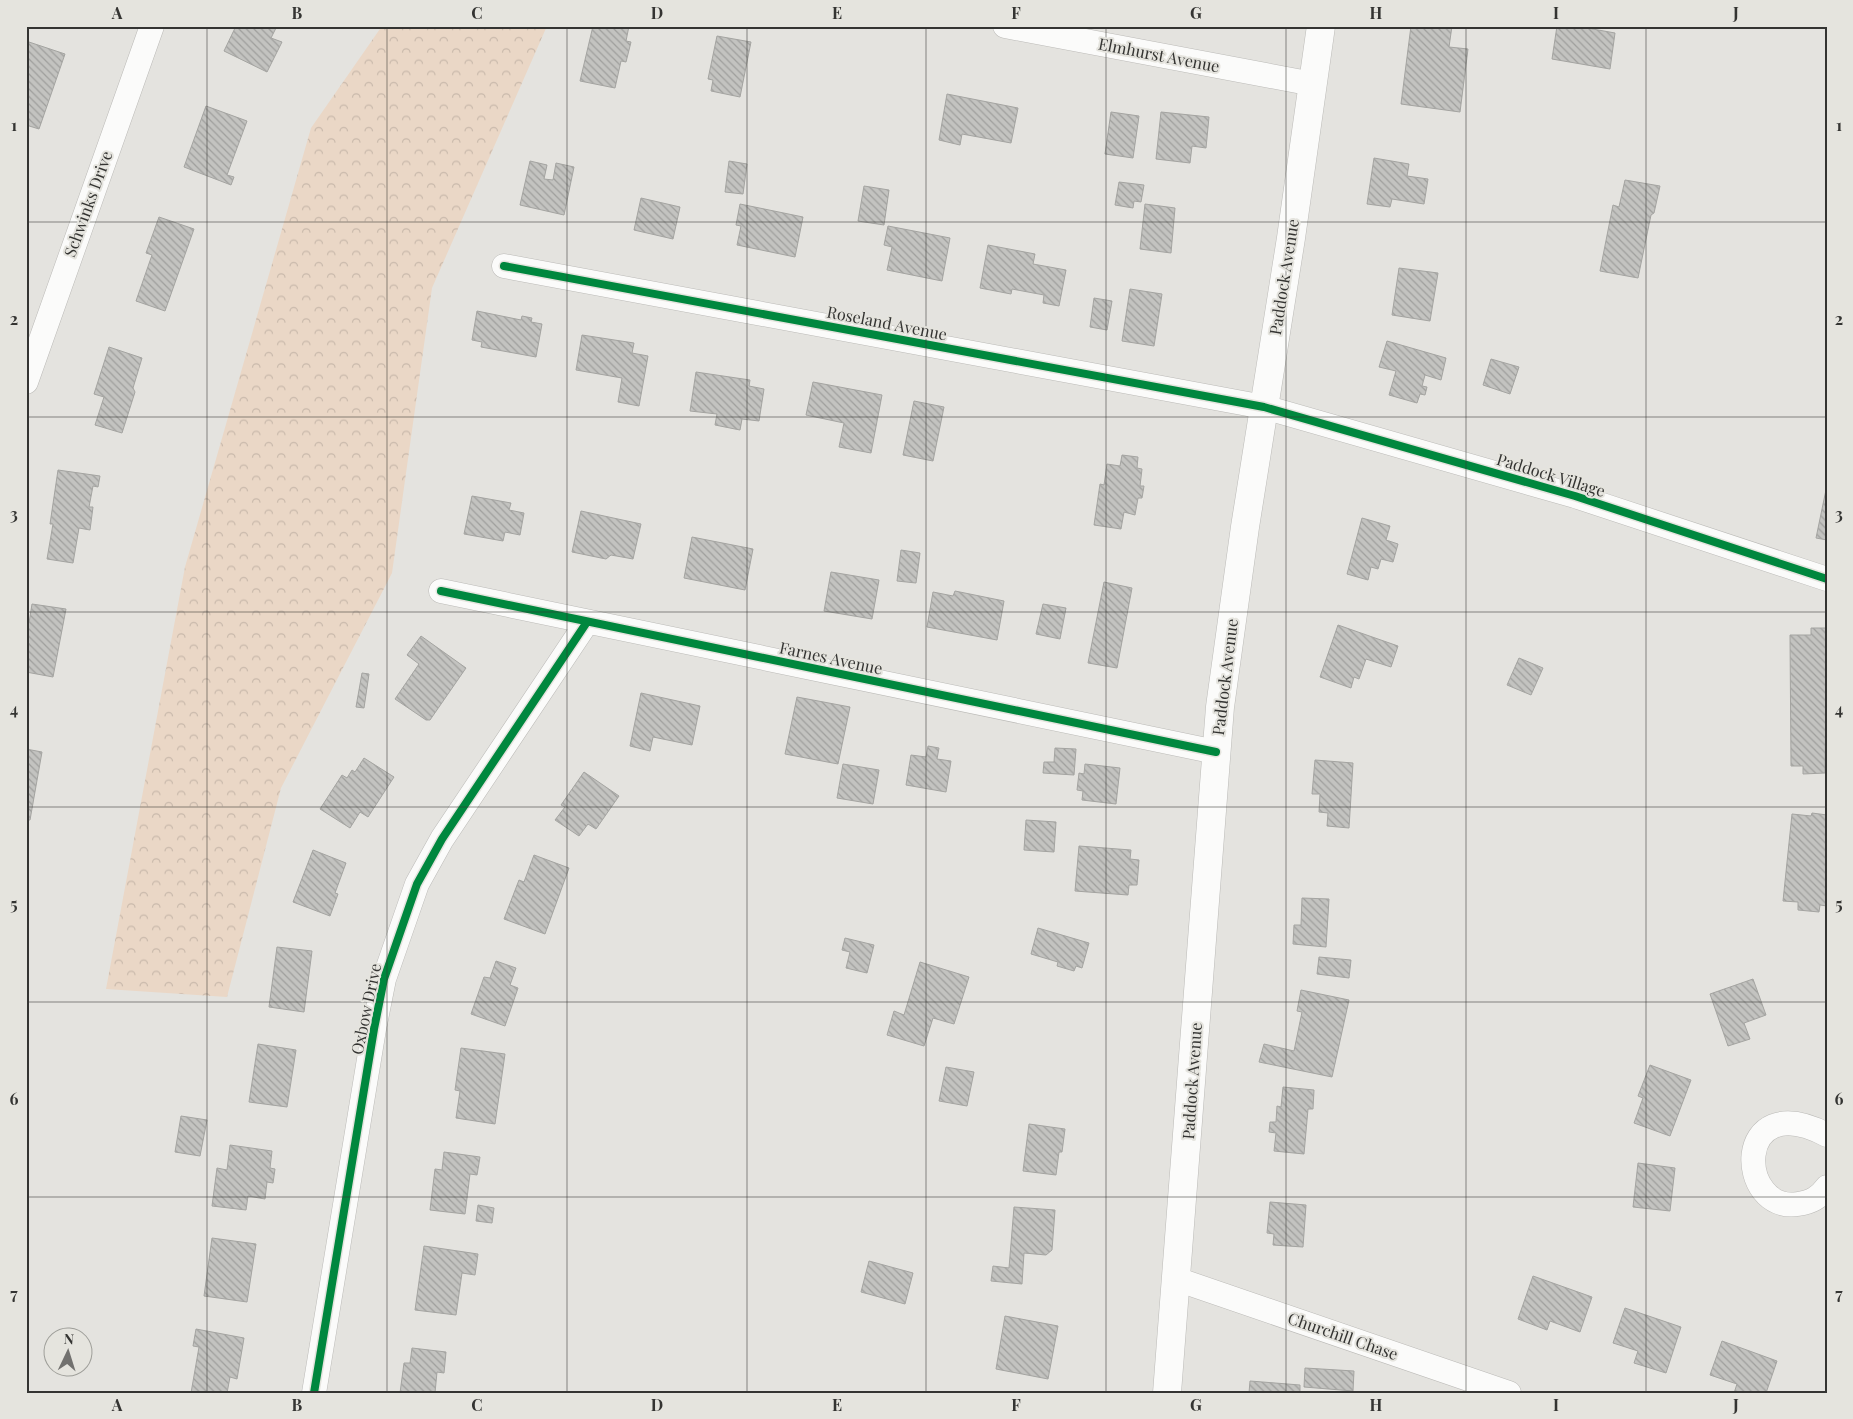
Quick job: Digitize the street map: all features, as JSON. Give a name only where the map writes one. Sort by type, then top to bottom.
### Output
[{"type":"main road","name":"Paddock Avenue","points":[[1167,1393],[1216,752],[1227,650],[1321,26]]},
{"type":"street","name":"Schwinks Drive","points":[[26,382],[152,26]]},
{"type":"street","name":"Elmhurst Avenue","points":[[1005,26],[1312,84]]},
{"type":"street","name":"Roseland Avenue","points":[[504,266],[1264,407]]},
{"type":"street","name":"Paddock Village","points":[[1264,407],[1575,496],[1827,579]]},
{"type":"street","name":"Farnes Avenue","points":[[441,591],[1216,752]]},
{"type":"street","name":"Oxbow Drive","points":[[314,1393],[374,1029],[384,979],[399,932],[417,884],[442,839],[588,622]]},
{"type":"street","points":[[1827,1135],[1797,1123],[1780,1123],[1770,1126],[1761,1135],[1754,1150],[1752,1160],[1754,1175],[1761,1188],[1782,1203],[1796,1204],[1812,1201],[1820,1196],[1827,1187]]},
{"type":"street","name":"Churchill Chase","points":[[1176,1279],[1510,1393]]},
{"type":"green space","points":[[382,26],[547,26],[432,288],[392,573],[281,788],[227,997],[106,989],[185,567],[311,128]]},
{"type":"building","points":[[236,26],[277,26],[271,38],[282,42],[267,72],[224,51]]},
{"type":"building","points":[[593,26],[629,26],[626,41],[631,42],[626,62],[621,61],[615,88],[580,81]]},
{"type":"building","points":[[1411,26],[1452,26],[1449,47],[1468,49],[1460,112],[1401,104]]},
{"type":"building","points":[[1557,26],[1576,26],[1615,33],[1610,69],[1552,59]]},
{"type":"building","points":[[717,36],[751,42],[740,97],[711,91],[713,80],[708,79]]},
{"type":"building","points":[[29,42],[65,54],[39,129],[26,125],[26,51]]},
{"type":"building","points":[[947,94],[1018,108],[1011,143],[962,134],[960,145],[939,140]]},
{"type":"building","points":[[206,106],[247,121],[227,175],[234,177],[231,185],[184,167]]},
{"type":"building","points":[[1111,112],[1139,116],[1133,158],[1105,154]]},
{"type":"building","points":[[1161,112],[1209,117],[1206,148],[1192,146],[1190,163],[1156,159]]},
{"type":"building","points":[[1374,158],[1409,164],[1407,176],[1428,179],[1424,204],[1392,199],[1390,207],[1367,204]]},
{"type":"building","points":[[530,161],[547,165],[544,179],[553,180],[556,163],[574,167],[564,215],[520,205]]},
{"type":"building","points":[[729,161],[747,164],[743,194],[725,192]]},
{"type":"building","points":[[1625,180],[1660,186],[1654,213],[1651,215],[1638,278],[1600,271],[1613,205],[1619,207]]},
{"type":"building","points":[[1119,182],[1144,185],[1141,202],[1134,201],[1133,208],[1115,205]]},
{"type":"building","points":[[864,186],[889,190],[884,225],[858,221]]},
{"type":"building","points":[[641,198],[680,207],[673,239],[634,230]]},
{"type":"building","points":[[740,204],[803,217],[795,257],[737,245],[741,226],[736,225]]},
{"type":"building","points":[[1145,204],[1175,208],[1171,253],[1140,249]]},
{"type":"building","points":[[159,217],[194,229],[165,311],[136,301],[152,255],[146,253]]},
{"type":"building","points":[[888,226],[950,238],[942,281],[887,270],[892,247],[884,245]]},
{"type":"building","points":[[988,245],[1035,254],[1033,264],[1066,270],[1059,306],[1043,303],[1044,295],[1012,289],[1011,294],[980,288]]},
{"type":"building","points":[[1399,268],[1438,273],[1430,321],[1392,315]]},
{"type":"building","points":[[1130,289],[1162,294],[1154,346],[1122,341]]},
{"type":"building","points":[[1094,298],[1112,301],[1107,330],[1090,327]]},
{"type":"building","points":[[477,311],[521,320],[522,316],[532,318],[531,322],[542,324],[536,357],[481,347],[482,342],[472,340]]},
{"type":"building","points":[[582,335],[634,343],[632,353],[648,356],[639,406],[618,402],[622,378],[576,370]]},
{"type":"building","points":[[1387,341],[1446,358],[1441,380],[1425,375],[1422,386],[1427,387],[1425,395],[1420,394],[1417,403],[1389,395],[1396,371],[1379,367]]},
{"type":"building","points":[[109,347],[142,358],[133,388],[135,392],[122,433],[95,425],[104,397],[94,394]]},
{"type":"building","points":[[1491,359],[1519,367],[1510,394],[1483,385]]},
{"type":"building","points":[[696,372],[750,380],[749,386],[764,389],[759,421],[742,419],[740,430],[715,425],[717,414],[690,411]]},
{"type":"building","points":[[813,382],[882,395],[871,453],[839,447],[844,423],[806,415]]},
{"type":"building","points":[[914,401],[944,407],[933,461],[903,455]]},
{"type":"building","points":[[1122,455],[1138,457],[1137,468],[1142,469],[1140,486],[1144,486],[1142,498],[1138,498],[1135,515],[1124,512],[1121,529],[1094,525],[1100,484],[1104,485],[1107,464],[1120,466]]},
{"type":"building","points":[[58,470],[100,476],[98,487],[93,486],[89,507],[93,507],[90,530],[79,528],[73,563],[47,559],[53,524],[50,524]]},
{"type":"building","points":[[1827,485],[1827,540],[1816,538]]},
{"type":"building","points":[[472,496],[511,503],[509,510],[524,513],[520,535],[505,532],[503,541],[464,534]]},
{"type":"building","points":[[581,511],[641,524],[633,559],[611,555],[606,559],[572,552]]},
{"type":"building","points":[[1362,518],[1390,526],[1386,540],[1398,544],[1393,562],[1381,559],[1378,569],[1371,567],[1368,580],[1347,574]]},
{"type":"building","points":[[692,537],[753,549],[745,590],[684,578]]},
{"type":"building","points":[[901,550],[920,553],[916,583],[897,581]]},
{"type":"building","points":[[831,572],[879,580],[872,619],[824,611]]},
{"type":"building","points":[[1104,582],[1132,588],[1117,668],[1088,663]]},
{"type":"building","points":[[955,591],[1004,601],[997,640],[927,627],[933,592],[953,596]]},
{"type":"building","points":[[32,604],[66,609],[53,677],[26,672],[29,643],[26,643],[26,624],[29,623]]},
{"type":"building","points":[[1043,604],[1066,608],[1060,639],[1036,634]]},
{"type":"building","points":[[1338,625],[1398,646],[1391,667],[1366,659],[1359,679],[1354,677],[1351,688],[1320,677]]},
{"type":"building","points":[[1811,628],[1827,628],[1825,773],[1803,774],[1803,766],[1791,766],[1790,635],[1811,635]]},
{"type":"building","points":[[421,636],[466,668],[430,720],[426,720],[395,699],[419,664],[407,655]]},
{"type":"building","points":[[1519,658],[1543,668],[1531,695],[1507,685]]},
{"type":"building","points":[[362,673],[369,674],[364,708],[356,707]]},
{"type":"building","points":[[641,693],[700,706],[692,745],[653,737],[650,751],[630,746]]},
{"type":"building","points":[[797,697],[850,707],[838,764],[785,754]]},
{"type":"building","points":[[928,746],[939,748],[937,759],[951,761],[946,792],[906,785],[911,755],[926,757]]},
{"type":"building","points":[[1055,748],[1076,749],[1074,775],[1043,773],[1044,762],[1054,762]]},
{"type":"building","points":[[26,749],[42,752],[30,820],[26,820]]},
{"type":"building","points":[[364,758],[394,777],[368,817],[360,812],[350,828],[320,809],[342,775],[347,778],[352,770],[355,772]]},
{"type":"building","points":[[1315,760],[1353,763],[1349,828],[1327,826],[1328,813],[1319,812],[1320,794],[1312,794]]},
{"type":"building","points":[[843,764],[879,770],[873,804],[837,798]]},
{"type":"building","points":[[1085,764],[1120,768],[1116,804],[1082,800],[1083,791],[1077,790],[1079,773],[1084,774]]},
{"type":"building","points":[[584,772],[619,796],[596,829],[588,824],[579,836],[555,820],[565,807],[561,805]]},
{"type":"building","points":[[1812,813],[1827,815],[1827,906],[1820,905],[1819,912],[1798,910],[1798,902],[1783,901],[1792,814],[1811,816]]},
{"type":"building","points":[[1026,820],[1056,822],[1054,852],[1024,850]]},
{"type":"building","points":[[1079,846],[1131,850],[1130,859],[1139,860],[1137,885],[1129,885],[1128,895],[1075,891]]},
{"type":"building","points":[[313,850],[346,863],[335,893],[338,894],[330,916],[293,902]]},
{"type":"building","points":[[534,855],[569,868],[545,934],[504,919],[519,880],[524,882]]},
{"type":"building","points":[[1302,898],[1329,899],[1326,947],[1293,944],[1294,925],[1301,925]]},
{"type":"building","points":[[1038,928],[1089,943],[1082,968],[1076,966],[1074,971],[1057,966],[1058,962],[1031,954]]},
{"type":"building","points":[[845,938],[874,945],[867,973],[846,968],[850,952],[842,950]]},
{"type":"building","points":[[277,947],[312,951],[304,1012],[269,1007]]},
{"type":"building","points":[[1319,957],[1351,960],[1349,978],[1317,974]]},
{"type":"building","points":[[496,961],[516,968],[510,985],[518,988],[505,1026],[471,1014],[484,977],[490,978]]},
{"type":"building","points":[[920,962],[969,977],[954,1024],[933,1018],[924,1046],[887,1035],[894,1011],[904,1015]]},
{"type":"building","points":[[1753,979],[1766,1015],[1744,1023],[1750,1039],[1728,1046],[1710,994]]},
{"type":"building","points":[[1301,990],[1349,1000],[1332,1077],[1259,1062],[1264,1044],[1294,1051],[1302,1012],[1297,1011]]},
{"type":"building","points":[[258,1044],[296,1050],[287,1107],[249,1102]]},
{"type":"building","points":[[461,1048],[505,1054],[495,1124],[456,1118],[460,1091],[455,1090]]},
{"type":"building","points":[[1650,1065],[1691,1080],[1670,1136],[1634,1123],[1643,1098],[1638,1096]]},
{"type":"building","points":[[946,1067],[974,1072],[967,1106],[939,1101]]},
{"type":"building","points":[[1283,1087],[1314,1090],[1313,1109],[1308,1109],[1304,1154],[1274,1151],[1276,1133],[1269,1132],[1270,1122],[1276,1122],[1277,1106],[1281,1107]]},
{"type":"building","points":[[181,1116],[207,1120],[200,1156],[175,1152]]},
{"type":"building","points":[[1029,1124],[1065,1129],[1056,1175],[1023,1171]]},
{"type":"building","points":[[230,1145],[272,1151],[270,1168],[275,1169],[273,1183],[267,1182],[265,1199],[248,1196],[246,1210],[212,1206],[217,1168],[227,1170]]},
{"type":"building","points":[[444,1152],[480,1157],[477,1175],[470,1174],[465,1214],[430,1210],[435,1169],[442,1170]]},
{"type":"building","points":[[1638,1163],[1675,1168],[1670,1211],[1633,1207]]},
{"type":"building","points":[[1270,1202],[1306,1205],[1303,1247],[1273,1245],[1274,1234],[1267,1233]]},
{"type":"building","points":[[478,1205],[494,1208],[492,1223],[476,1221]]},
{"type":"building","points":[[1014,1207],[1055,1210],[1052,1250],[1046,1255],[1024,1253],[1022,1284],[991,1281],[993,1266],[1009,1268]]},
{"type":"building","points":[[212,1238],[256,1244],[247,1302],[204,1296]]},
{"type":"building","points":[[424,1246],[478,1254],[475,1275],[462,1273],[456,1315],[415,1310]]},
{"type":"building","points":[[869,1261],[913,1273],[905,1304],[861,1292]]},
{"type":"building","points":[[1533,1276],[1592,1297],[1580,1332],[1550,1321],[1547,1330],[1518,1319]]},
{"type":"building","points":[[1625,1308],[1681,1327],[1666,1373],[1634,1363],[1638,1351],[1613,1343]]},
{"type":"building","points":[[1005,1316],[1058,1326],[1048,1379],[996,1369]]},
{"type":"building","points":[[196,1329],[244,1338],[237,1379],[230,1377],[227,1393],[191,1393],[199,1347],[193,1346]]},
{"type":"building","points":[[1722,1341],[1777,1361],[1766,1393],[1734,1393],[1737,1384],[1710,1375]]},
{"type":"building","points":[[412,1348],[446,1352],[444,1373],[437,1372],[435,1393],[400,1393],[404,1363],[410,1363]]},
{"type":"building","points":[[1305,1368],[1354,1371],[1353,1391],[1304,1387]]},
{"type":"building","points":[[1250,1381],[1300,1385],[1300,1393],[1249,1393]]},
{"type":"cycle path","points":[[504,266],[1264,407],[1575,496],[1827,579]]},
{"type":"cycle path","points":[[441,591],[1216,752]]},
{"type":"cycle path","points":[[314,1393],[374,1029],[384,979],[417,884],[442,839],[587,622]]}]
